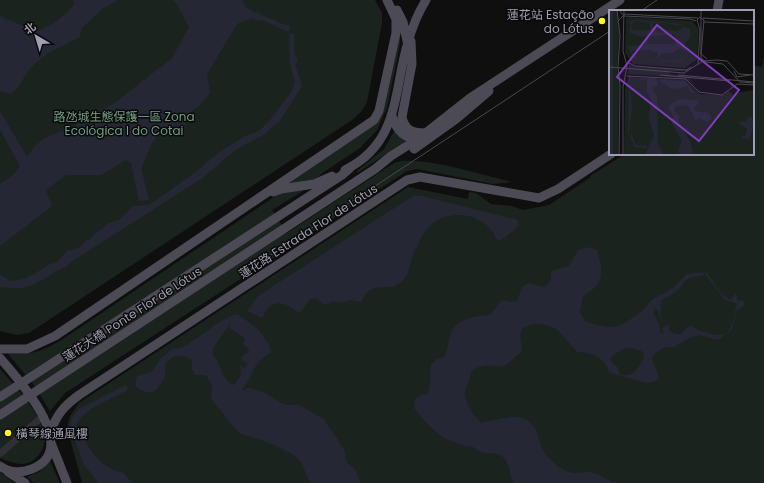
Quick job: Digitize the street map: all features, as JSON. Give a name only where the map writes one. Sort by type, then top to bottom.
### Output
[{"type":"main road","points":[[388,0],[404,22],[409,39],[412,64],[402,117],[404,126],[409,131],[426,133]]},
{"type":"main road","points":[[0,349],[27,349],[51,338],[368,125],[376,118],[396,33],[396,19],[388,0]]},
{"type":"main road","points":[[254,202],[281,189],[314,184],[350,168],[374,149],[386,132],[392,116],[409,39],[426,0]]},
{"type":"main road","points":[[376,170],[391,156],[418,139],[470,98],[620,0]]},
{"type":"main road","points":[[717,10],[719,0]]},
{"type":"main road","points":[[376,170],[434,136],[462,114],[506,75]]},
{"type":"main road","points":[[392,116],[400,132],[409,138],[418,139]]},
{"type":"main road","name":"蓮花路 Estrada Flor de Lótus","points":[[51,432],[58,415],[68,403],[79,395],[407,180],[420,177],[531,198],[539,198],[550,194],[609,155]]},
{"type":"main road","name":"蓮花大橋 Ponte Flor de Lótus","points":[[0,397],[342,175],[350,168]]},
{"type":"main road","name":"蓮花大橋 Ponte Flor de Lótus","points":[[0,415],[376,170]]},
{"type":"main road","points":[[0,358],[12,372],[43,416],[51,432],[51,443],[45,458],[33,469],[23,472],[12,472],[1,467]]},
{"type":"main road","points":[[51,443],[67,483]]},
{"type":"main road","points":[[1,467],[25,483]]},
{"type":"lane","points":[[0,454],[43,416]]},
{"type":"green space","name":"路氹城生態保護一區 Zona Ecológica I do Cotai","points":[[0,0],[375,0],[382,13],[382,23],[367,102],[361,112],[352,120],[29,333],[17,335],[0,331]]},
{"type":"green space","points":[[400,34],[400,44],[387,108],[377,130],[360,148],[321,174],[303,191],[272,210],[287,233],[394,163],[419,161],[435,163],[512,182],[493,184],[417,169],[407,171],[65,393],[50,411],[33,384],[8,354],[35,352],[60,341],[277,195],[292,180],[377,123],[383,114]]},
{"type":"green space","points":[[764,56],[764,483],[82,483],[67,428],[70,416],[79,403],[408,187],[468,199],[469,192],[476,193],[491,204],[512,206],[523,210],[549,205],[591,177],[590,176],[623,155],[754,155],[754,65],[762,67]]},
{"type":"green space","points":[[395,130],[405,142],[357,173],[357,171],[384,149]]},
{"type":"green space","points":[[0,369],[37,415],[45,435],[42,450],[31,462],[18,464],[0,458]]},
{"type":"green space","points":[[50,461],[60,483],[34,483],[27,477],[39,472]]},
{"type":"green space","points":[[0,472],[14,483],[0,483]]},
{"type":"water","points":[[73,0],[118,0],[102,9],[81,29],[80,37],[40,59],[11,94],[0,91],[0,16],[24,26],[32,33],[61,18],[75,4]]},
{"type":"water","points":[[172,0],[242,0],[246,8],[290,26],[289,32],[262,20],[258,21],[252,18],[237,24],[207,74],[210,93],[203,102],[191,112],[184,127],[179,132],[159,135],[153,141],[141,168],[149,200],[139,201],[131,163],[126,160],[101,175],[66,175],[46,190],[52,206],[0,246],[0,184],[13,175],[20,166],[0,130],[0,111],[27,157],[35,146],[45,138],[78,124],[116,102],[172,58],[189,27],[177,4]]},
{"type":"water","points":[[289,34],[294,34],[294,52],[298,62],[295,64],[302,86],[279,122],[265,134],[237,149],[201,179],[37,283],[22,288],[0,287],[0,274],[10,281],[24,279],[48,265],[57,262],[67,251],[78,248],[109,223],[120,219],[133,206],[149,205],[193,174],[218,153],[245,136],[259,131],[270,120],[292,91],[295,82],[290,64]]},
{"type":"water","points":[[413,196],[422,196],[518,220],[519,226],[500,241],[496,239],[491,230],[484,223],[474,218],[464,215],[453,215],[443,218],[434,223],[424,233],[413,255],[406,277],[401,282],[390,287],[374,288],[369,290],[361,302],[350,300],[341,303],[333,301],[325,305],[314,299],[308,301],[299,313],[285,304],[277,303],[269,307],[262,318],[247,311],[258,296]]},
{"type":"water","points":[[589,247],[597,250],[601,267],[601,276],[598,284],[595,288],[583,296],[580,312],[585,321],[611,327],[623,324],[644,309],[649,302],[667,292],[684,278],[685,275],[692,273],[707,273],[723,295],[731,300],[736,293],[738,301],[743,300],[745,305],[736,311],[732,329],[718,340],[699,335],[692,337],[674,347],[665,347],[654,354],[652,359],[659,376],[656,381],[647,383],[609,372],[605,363],[597,357],[587,353],[577,352],[557,329],[540,323],[538,325],[536,323],[523,328],[520,335],[522,351],[508,364],[503,366],[483,366],[471,372],[465,394],[466,401],[474,416],[478,417],[477,419],[481,423],[514,417],[528,421],[534,426],[544,452],[560,467],[573,473],[594,473],[616,483],[514,483],[504,458],[499,455],[477,451],[473,447],[464,446],[444,438],[424,420],[414,408],[415,399],[421,395],[427,394],[429,389],[431,365],[437,359],[444,357],[450,336],[456,325],[472,317],[490,315],[502,300],[510,302],[517,301],[522,287],[528,283],[544,287],[551,281],[551,271],[569,266],[578,250]],"holes":[[[705,274],[725,300],[737,304],[730,328],[727,332],[717,335],[699,330],[691,325],[680,334],[675,334],[669,330],[669,324],[662,328],[664,332],[660,334],[659,324],[653,314],[655,308],[658,310],[660,318],[663,319],[660,315],[661,300],[676,292],[686,280]],[[631,348],[642,351],[644,357],[634,372],[628,375],[619,374],[618,368],[610,360],[612,356],[623,349]]]},
{"type":"water","points":[[237,314],[254,326],[262,334],[272,352],[260,361],[242,390],[244,391],[248,387],[267,394],[285,405],[299,405],[324,419],[344,449],[347,463],[356,470],[360,483],[310,483],[301,462],[291,453],[267,442],[239,433],[211,399],[212,385],[206,375],[195,375],[192,369],[192,360],[189,358],[177,356],[170,359],[165,366],[165,375],[162,381],[153,391],[145,392],[135,385],[137,376],[152,372],[161,358],[172,349],[186,345],[228,317]],"holes":[[[231,322],[229,328],[245,338],[243,344],[248,348],[249,352],[243,355],[241,359],[247,364],[245,368],[240,366],[241,375],[234,385],[227,380],[213,355],[213,348]]]},
{"type":"water","points":[[126,385],[128,388],[126,391],[98,405],[86,413],[76,425],[95,455],[108,466],[124,473],[132,483],[99,483],[84,465],[70,426],[72,418],[79,409]]},
{"type":"tram line","points":[[642,10],[657,0]]},
{"type":"tram line","points":[[242,274],[609,32]]},
{"type":"place","name":"蓮花站 Estação do Lótus","points":[[602,21]]},
{"type":"place","name":"橫琴線通風樓","points":[[8,433]]}]
